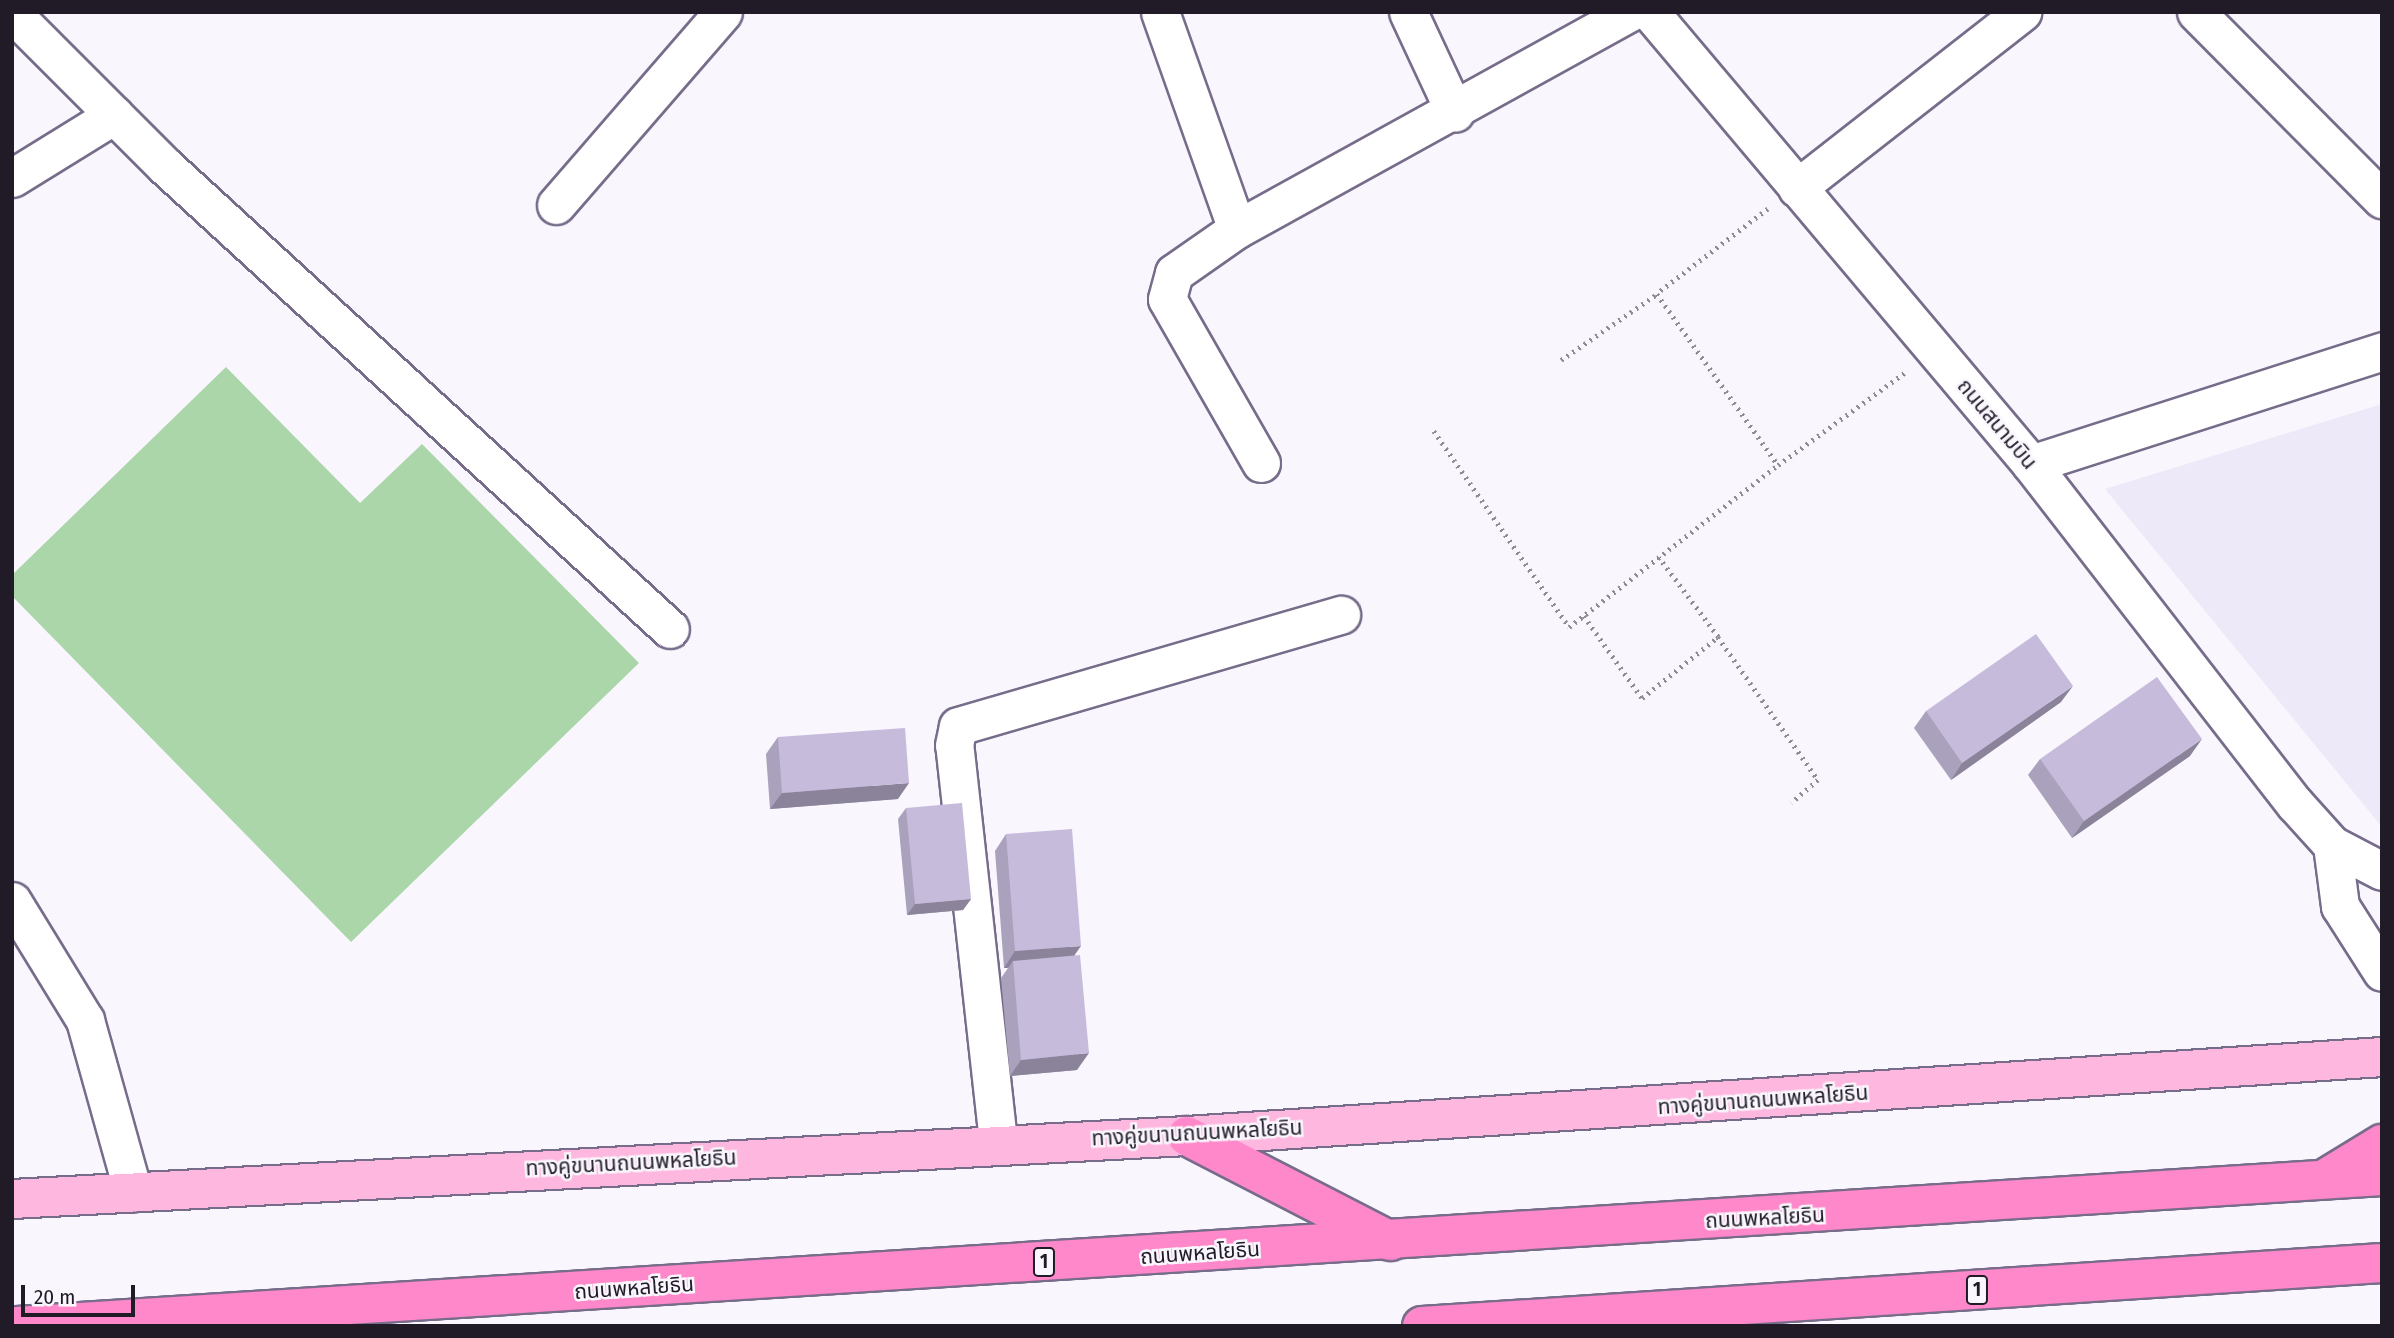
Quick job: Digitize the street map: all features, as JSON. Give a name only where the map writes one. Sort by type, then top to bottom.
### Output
[{"type":"highway","points":[[1186,1136],[1390,1241]]},
{"type":"highway","points":[[2321,1180],[2382,1144]]},
{"type":"highway","name":"ถนนพหลโยธิน","points":[[17,1326],[2382,1176]]},
{"type":"highway","name":"1","points":[[1422,1326],[2382,1263]]},
{"type":"main road","name":"ทางคู่ขนานถนนพหลโยธิน","points":[[12,1199],[998,1141],[1186,1136],[2382,1056]]},
{"type":"street","points":[[556,205],[723,12]]},
{"type":"street","points":[[1160,12],[1237,229]]},
{"type":"street","points":[[1408,12],[1455,113]]},
{"type":"street","points":[[1261,463],[1167,299],[1174,273],[1237,229],[1455,113],[1630,12]]},
{"type":"street","name":"ถนนสนามบิน","points":[[1650,12],[2031,464],[2332,845],[2382,871]]},
{"type":"street","points":[[1797,188],[2022,12]]},
{"type":"street","points":[[2196,12],[2382,198]]},
{"type":"street","points":[[12,13],[114,115],[670,629]]},
{"type":"street","points":[[12,178],[114,115]]},
{"type":"street","points":[[2031,464],[2382,351]]},
{"type":"street","points":[[998,1141],[954,745],[958,726],[1340,615]]},
{"type":"street","points":[[2332,845],[2340,906],[2382,972]]},
{"type":"street","points":[[12,901],[85,1020],[133,1192]]},
{"type":"path","points":[[1561,360],[1657,293],[1797,188]]},
{"type":"path","points":[[1657,293],[1778,466]]},
{"type":"path","points":[[1434,431],[1569,627],[1778,466],[1936,350]]},
{"type":"path","points":[[1659,558],[1818,780],[1792,803]]},
{"type":"path","points":[[1584,616],[1642,698],[1718,637]]},
{"type":"shaded area","points":[[2382,404],[2382,827],[2105,489]]},
{"type":"green space","points":[[226,367],[360,503],[422,444],[639,663],[351,942],[12,596],[12,575]]},
{"type":"building","points":[[2036,634],[2073,686],[1962,763],[1926,711]]},
{"type":"building","points":[[2157,677],[2202,739],[2084,821],[2040,759]]},
{"type":"building","points":[[905,728],[909,783],[782,793],[778,737]]},
{"type":"building","points":[[962,803],[971,899],[915,904],[906,808]]},
{"type":"building","points":[[1072,829],[1081,946],[1015,951],[1006,834]]},
{"type":"building","points":[[1080,955],[1089,1053],[1021,1060],[1013,961]]}]
